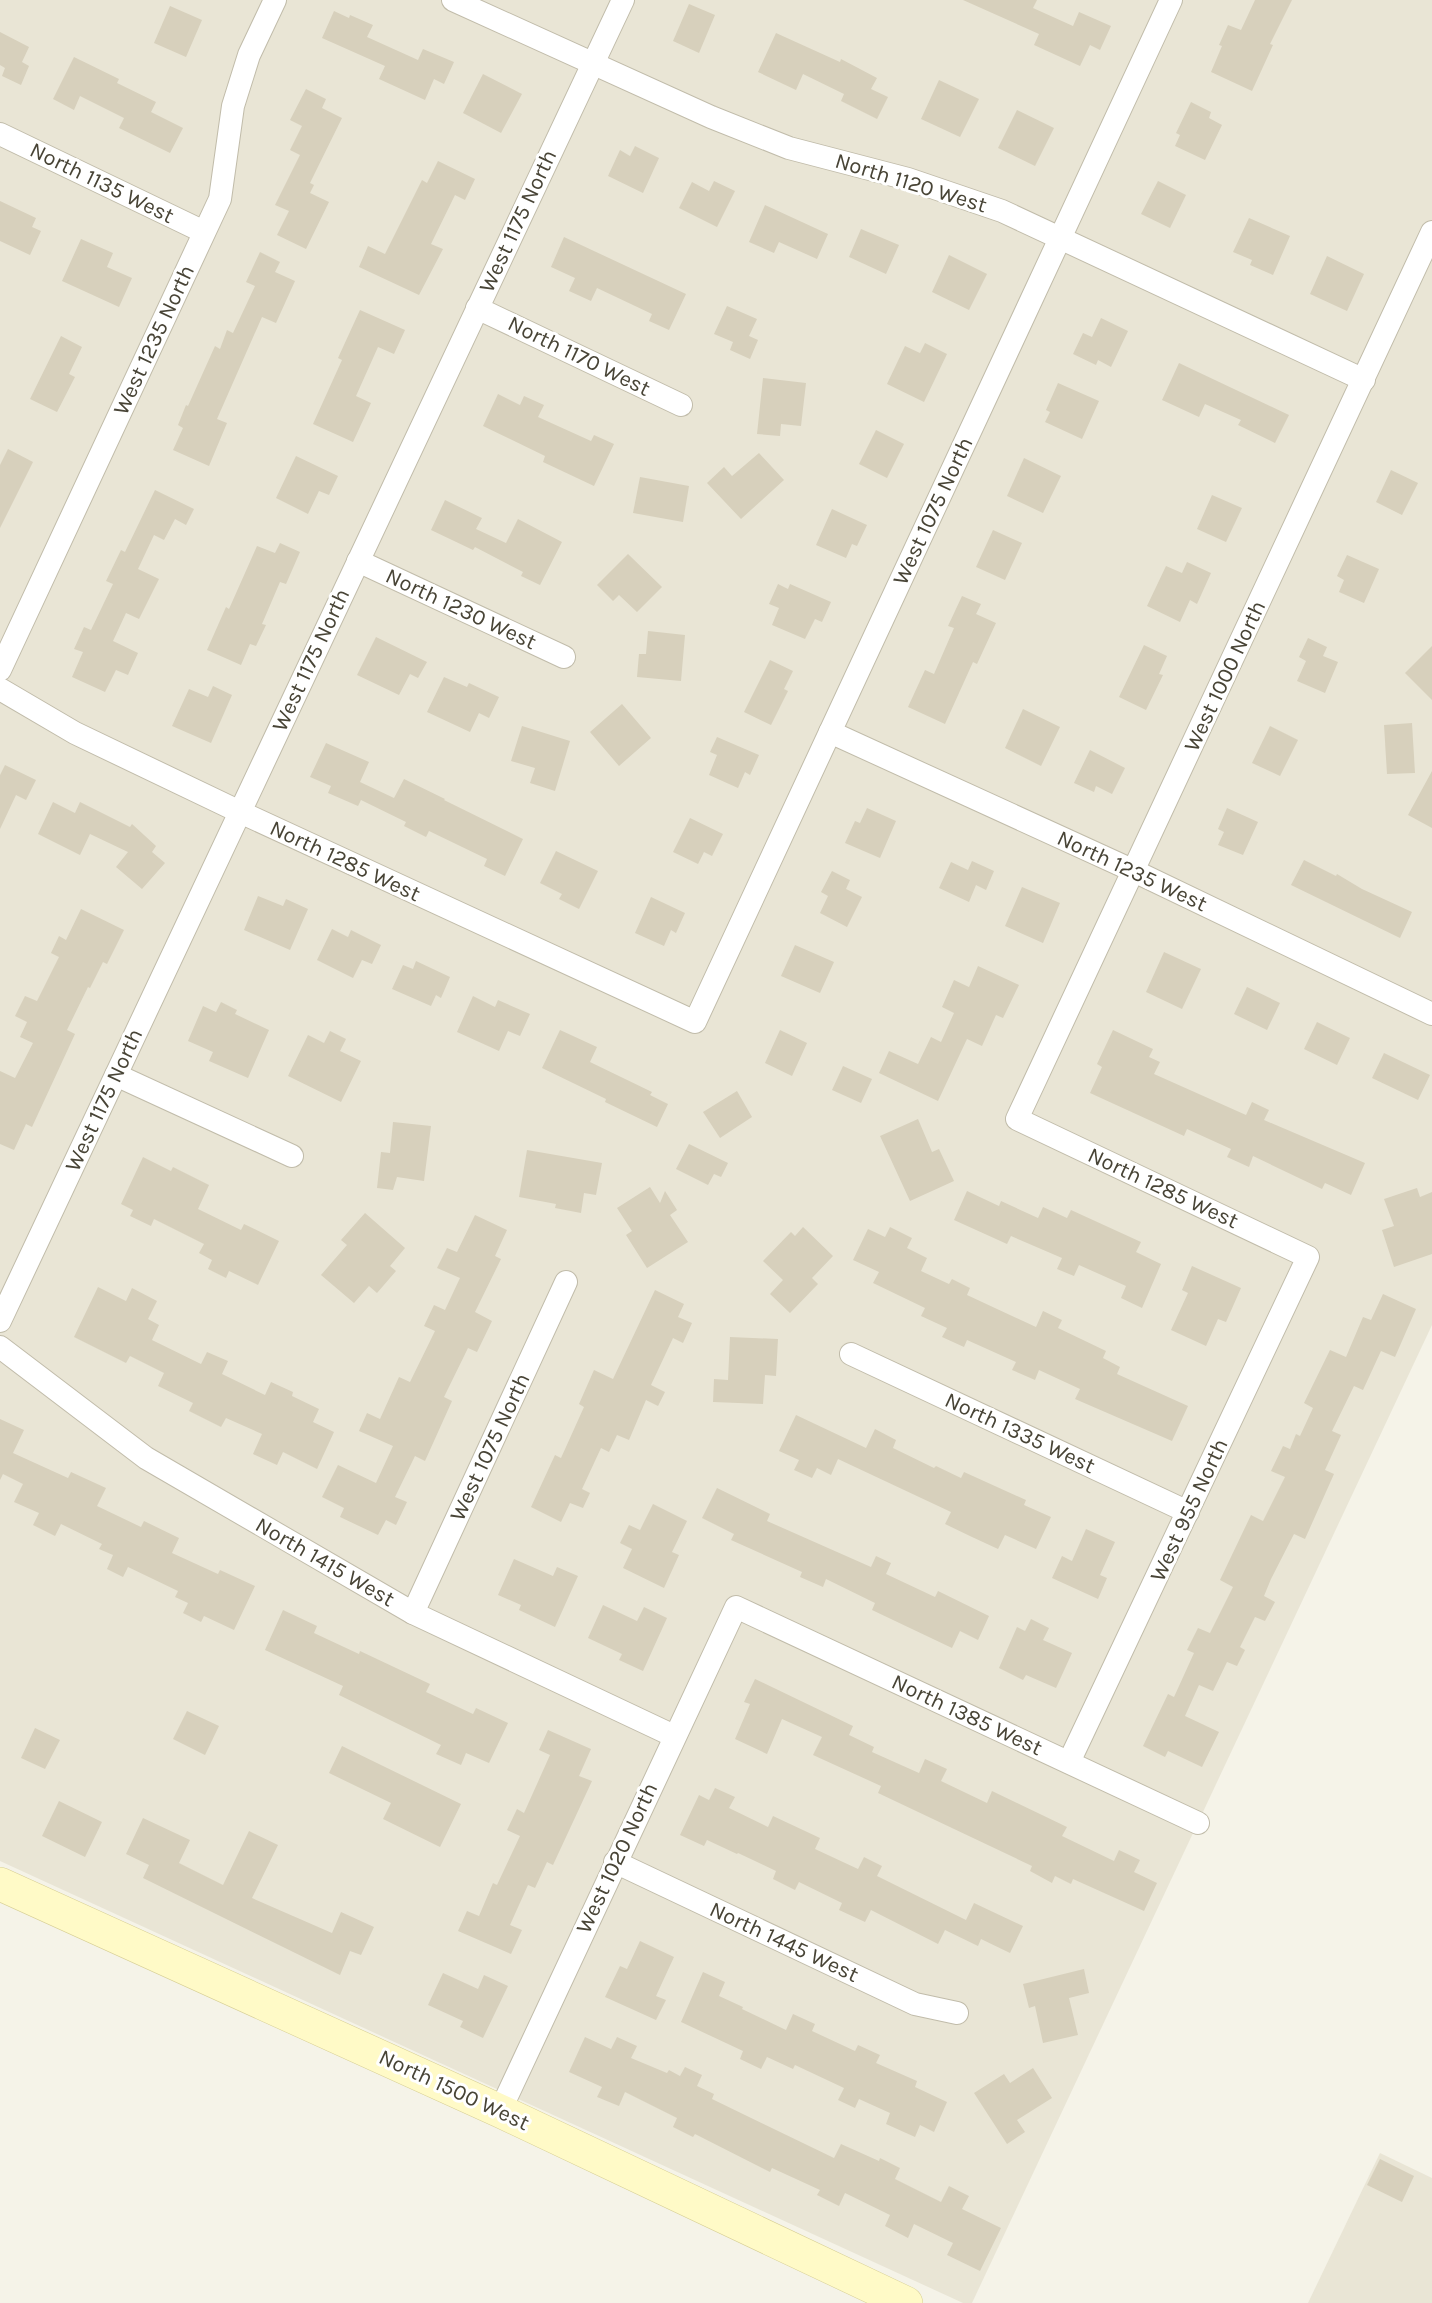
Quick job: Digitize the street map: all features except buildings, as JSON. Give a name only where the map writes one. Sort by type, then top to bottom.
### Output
[{"type":"street","name":"West 1235 North","points":[[0,670],[220,199],[233,106],[249,55],[275,0]]},
{"type":"street","name":"North 1120 West","points":[[453,0],[711,117],[789,148],[908,179],[1002,211],[1364,380]]},
{"type":"street","name":"West 1175 North","points":[[0,1321],[622,0]]},
{"type":"street","name":"West 1075 North","points":[[695,1022],[1171,0]]},
{"type":"street","name":"North 1135 West","points":[[0,134],[204,232]]},
{"type":"street","name":"West 1000 North","points":[[1017,1119],[1432,232]]},
{"type":"street","name":"North 1170 West","points":[[477,308],[681,405]]},
{"type":"street","name":"North 1230 West","points":[[358,561],[564,657]]},
{"type":"street","name":"North 1285 West","points":[[0,689],[75,734],[695,1022]]},
{"type":"street","name":"North 1235 West","points":[[830,732],[1134,871],[1432,1014]]},
{"type":"street","points":[[116,1075],[292,1156]]},
{"type":"street","name":"North 1285 West","points":[[1017,1119],[1308,1257]]},
{"type":"street","name":"West 955 North","points":[[1069,1762],[1308,1257]]},
{"type":"street","name":"West 1075 North","points":[[413,1613],[566,1282]]},
{"type":"street","name":"North 1415 West","points":[[0,1347],[146,1458],[413,1613],[674,1736]]},
{"type":"street","name":"North 1335 West","points":[[851,1354],[1188,1512]]},
{"type":"street","name":"North 1385 West","points":[[736,1607],[1198,1823]]},
{"type":"street","name":"West 1020 North","points":[[500,2111],[736,1607]]},
{"type":"street","name":"North 1445 West","points":[[615,1862],[915,2004],[957,2013]]},
{"type":"street","name":"North 1500 West","points":[[0,1884],[500,2111],[906,2303]]},
{"type":"shaded area","points":[[0,0],[1432,0],[1432,1325],[972,2303],[963,2303],[0,1861]]},
{"type":"shaded area","points":[[1380,2153],[1432,2178],[1432,2303],[1308,2303]]}]
